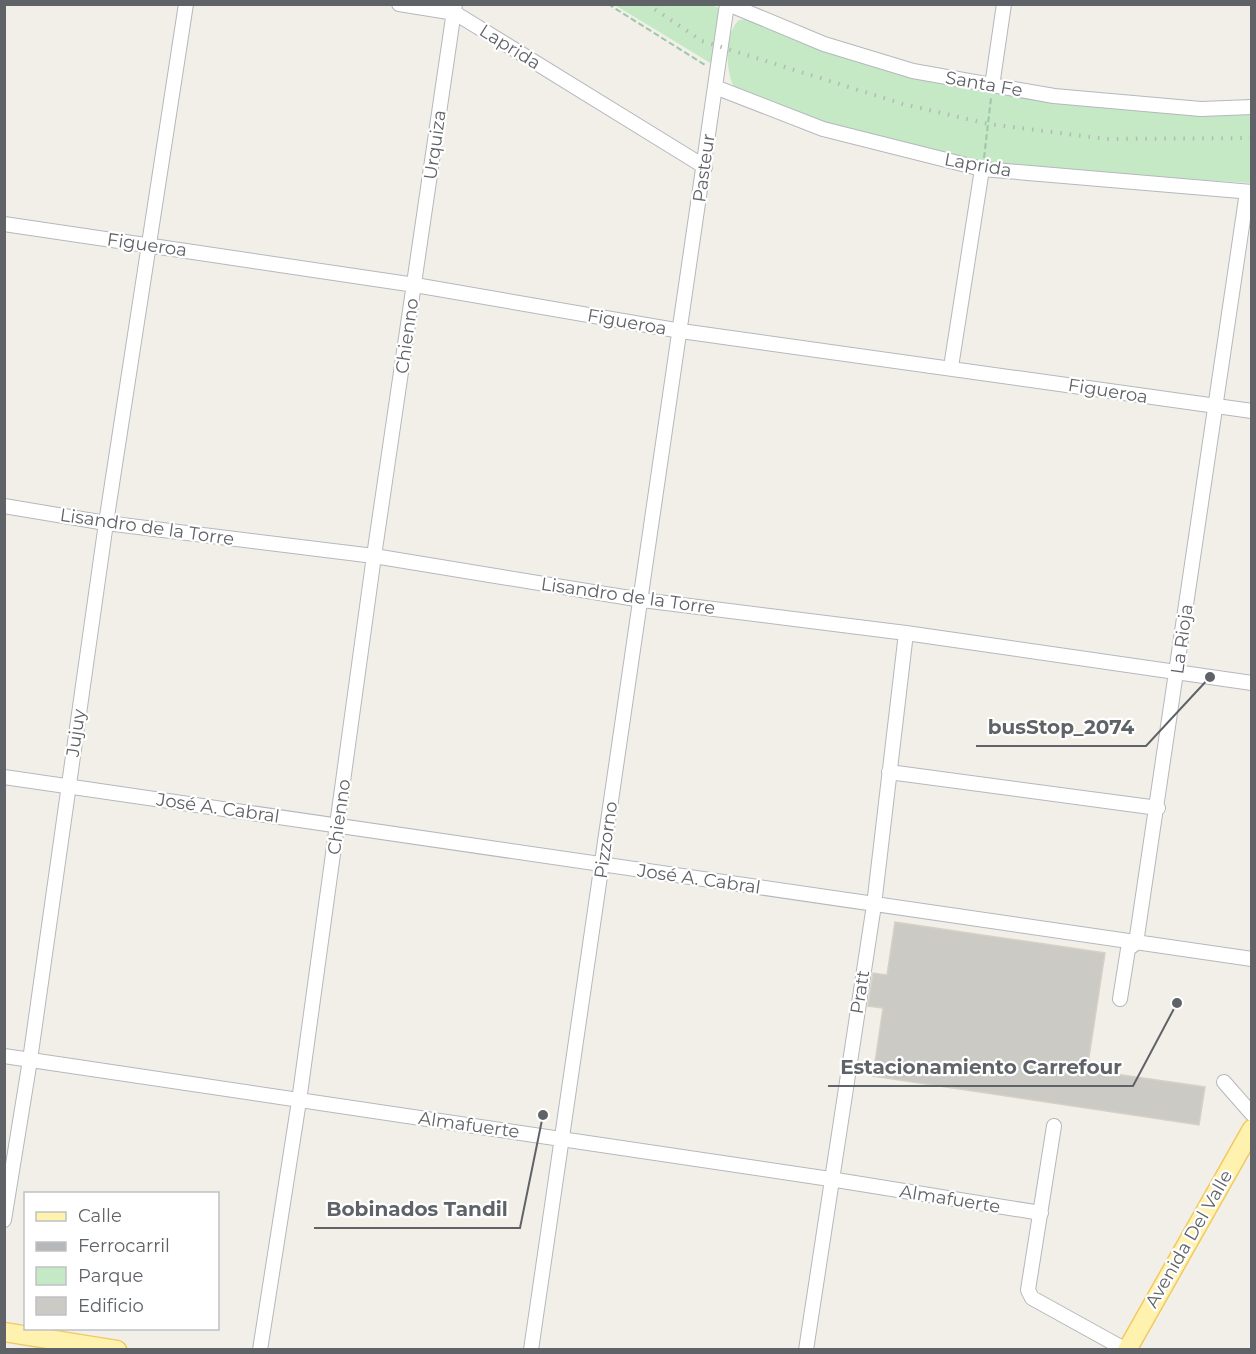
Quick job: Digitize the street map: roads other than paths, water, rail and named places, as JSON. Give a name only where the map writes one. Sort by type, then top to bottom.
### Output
[{"type":"main road","name":"Avenida Del Valle","points":[[1126,1350],[1251,1129]]},
{"type":"main road","points":[[4,1332],[117,1350]]},
{"type":"street","name":"Jujuy","points":[[4,1220],[30,1060],[106,523],[151,246],[186,4]]},
{"type":"street","name":"Laprida","points":[[399,4],[455,9],[705,167]]},
{"type":"street","name":"Pasteur","points":[[681,331],[728,4]]},
{"type":"street","name":"Santa Fe","points":[[728,4],[824,44],[913,71],[1054,96],[1201,109],[1251,107]]},
{"type":"street","points":[[992,86],[1004,4]]},
{"type":"street","name":"Urquiza","points":[[415,285],[455,9]]},
{"type":"street","name":"Laprida","points":[[717,80],[823,129],[982,169],[1249,192]]},
{"type":"street","points":[[951,367],[982,169]]},
{"type":"street","name":"La Rioja","points":[[1120,999],[1128,949],[1136,943],[1158,808],[1215,407],[1249,192]]},
{"type":"street","name":"Figueroa","points":[[4,224],[415,285],[681,331],[951,367],[1251,411]]},
{"type":"street","name":"Chienno","points":[[260,1350],[299,1101],[374,556],[415,285]]},
{"type":"street","name":"Pizzorno","points":[[531,1350],[681,331]]},
{"type":"street","name":"Lisandro de la Torre","points":[[4,506],[106,523],[374,556],[642,600],[906,633],[1251,682]]},
{"type":"street","name":"Pratt","points":[[806,1350],[830,1179],[874,905],[906,633]]},
{"type":"street","points":[[889,772],[1158,808]]},
{"type":"street","name":"José A. Cabral","points":[[4,777],[1251,959]]},
{"type":"street","name":"Almafuerte","points":[[4,1056],[830,1179],[1041,1213]]},
{"type":"street","points":[[1224,1082],[1251,1114]]},
{"type":"street","points":[[1054,1126],[1028,1290],[1032,1298],[1126,1350]]},
{"type":"railway","points":[[647,4],[702,41],[903,104],[989,124],[1107,139],[1252,138]]},
{"type":"place","name":"busStop_2074","points":[[1210,677]]},
{"type":"place","name":"Estacionamiento Carrefour","points":[[1177,1003]]},
{"type":"place","name":"Bobinados Tandil","points":[[543,1115]]}]
